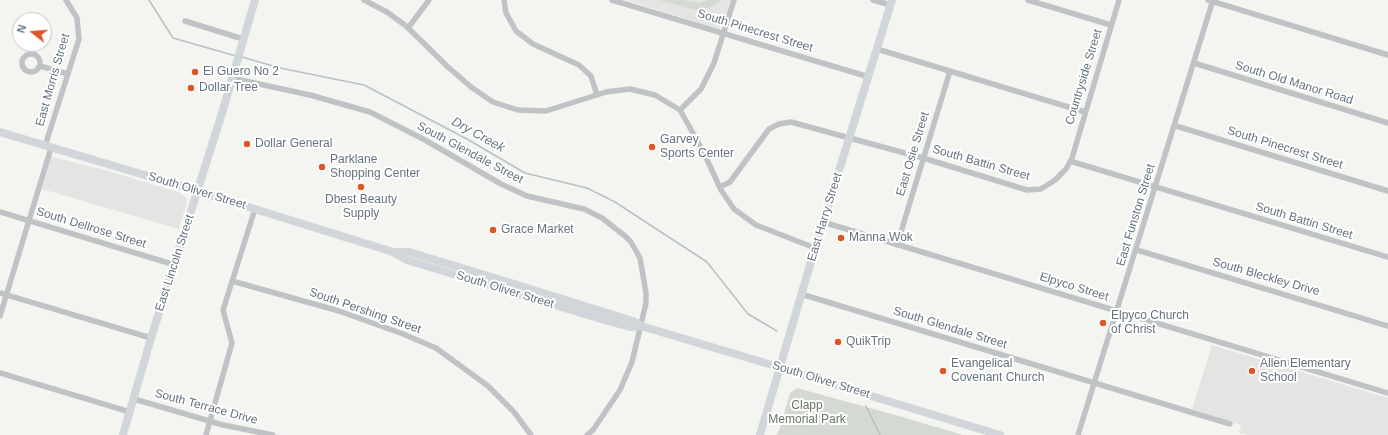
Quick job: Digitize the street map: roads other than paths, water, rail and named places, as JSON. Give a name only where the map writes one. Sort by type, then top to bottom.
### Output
[{"type":"main road","name":"East Lincoln Street","points":[[123,435],[151,338],[198,191],[255,0]]},
{"type":"main road","name":"East Harry Street","points":[[760,435],[815,248],[892,3]]},
{"type":"main road","name":"South Oliver Street","points":[[0,132],[198,191],[393,252],[407,260],[601,319],[630,327],[641,326],[1000,435]]},
{"type":"street","name":"East Morris Street","points":[[0,316],[29,221],[78,39],[79,30],[76,14],[66,0]]},
{"type":"street","points":[[364,0],[387,12],[408,28],[448,67],[471,87],[493,102],[518,110],[546,111],[597,95],[630,89],[655,95],[680,110],[703,151],[720,187],[734,209],[756,226],[815,248]]},
{"type":"street","points":[[408,28],[429,0]]},
{"type":"street","points":[[504,0],[506,13],[516,31],[533,44],[579,65],[591,76],[597,95]]},
{"type":"street","name":"South Pinecrest Street","points":[[612,0],[869,77]]},
{"type":"street","points":[[680,110],[701,89],[714,63],[734,0]]},
{"type":"street","points":[[873,0],[892,3]]},
{"type":"street","points":[[1028,0],[1111,25]]},
{"type":"street","name":"Countryside Street","points":[[1070,161],[1119,0]]},
{"type":"street","points":[[1211,1],[1388,55]]},
{"type":"street","name":"East Funston Street","points":[[1078,435],[1176,126],[1211,1]]},
{"type":"street","points":[[185,21],[243,39]]},
{"type":"street","points":[[878,49],[1085,112]]},
{"type":"street","name":"South Old Manor Road","points":[[1194,63],[1388,123]]},
{"type":"street","points":[[40,66],[68,74]]},
{"type":"street","name":"East Osie Street","points":[[896,245],[950,71]]},
{"type":"street","name":"South Glendale Street","points":[[231,78],[310,95],[370,112],[425,140],[513,190],[527,196],[569,204],[597,214],[631,242],[640,258],[646,293],[646,303],[641,326],[632,362],[620,390],[593,430],[587,435]]},
{"type":"street","name":"South Battin Street","points":[[720,187],[730,182],[769,129],[779,124],[791,122],[923,158],[1027,190],[1041,189],[1055,180],[1066,169],[1070,161],[1388,257]]},
{"type":"street","name":"South Pinecrest Street","points":[[1176,126],[1388,191]]},
{"type":"street","points":[[206,435],[232,343],[223,310],[255,209]]},
{"type":"street","name":"South Dellrose Street","points":[[0,212],[175,265]]},
{"type":"street","name":"Elpyco Street","points":[[823,222],[1388,393]]},
{"type":"street","name":"South Bleckley Drive","points":[[1137,250],[1388,326]]},
{"type":"street","name":"South Pershing Street","points":[[232,281],[338,311],[403,334],[436,348],[488,386],[514,412],[531,435]]},
{"type":"street","points":[[0,293],[151,338]]},
{"type":"street","name":"South Glendale Street","points":[[801,294],[1230,424]]},
{"type":"street","points":[[0,373],[130,412]]},
{"type":"street","name":"South Terrace Drive","points":[[134,399],[210,421],[273,435]]},
{"type":"waterway","name":"Dry Creek","points":[[149,0],[173,38],[236,56]]},
{"type":"waterway","name":"Dry Creek","points":[[242,57],[280,68],[364,85],[467,139],[525,173],[587,188],[615,202],[707,262],[748,314],[777,331]]},
{"type":"waterway","name":"Dry Creek","points":[[866,406],[880,435]]},
{"type":"place","name":"El Guero No 2","points":[[195,72]]},
{"type":"place","name":"Dollar Tree","points":[[191,88]]},
{"type":"place","name":"Dollar General","points":[[247,144]]},
{"type":"place","name":"Garvey Sports Center","points":[[652,147]]},
{"type":"place","name":"Parklane Shopping Center","points":[[322,167]]},
{"type":"place","name":"Dbest Beauty Supply","points":[[361,187]]},
{"type":"place","name":"Grace Market","points":[[493,230]]},
{"type":"place","name":"Manna Wok","points":[[841,238]]},
{"type":"place","name":"Elpyco Church of Christ","points":[[1103,323]]},
{"type":"place","name":"QuikTrip","points":[[838,342]]},
{"type":"place","name":"Evangelical Covenant Church","points":[[943,371]]},
{"type":"place","name":"Allen Elementary School","points":[[1252,371]]},
{"type":"park label","name":"Clapp Memorial Park","points":[[807,413]]}]
